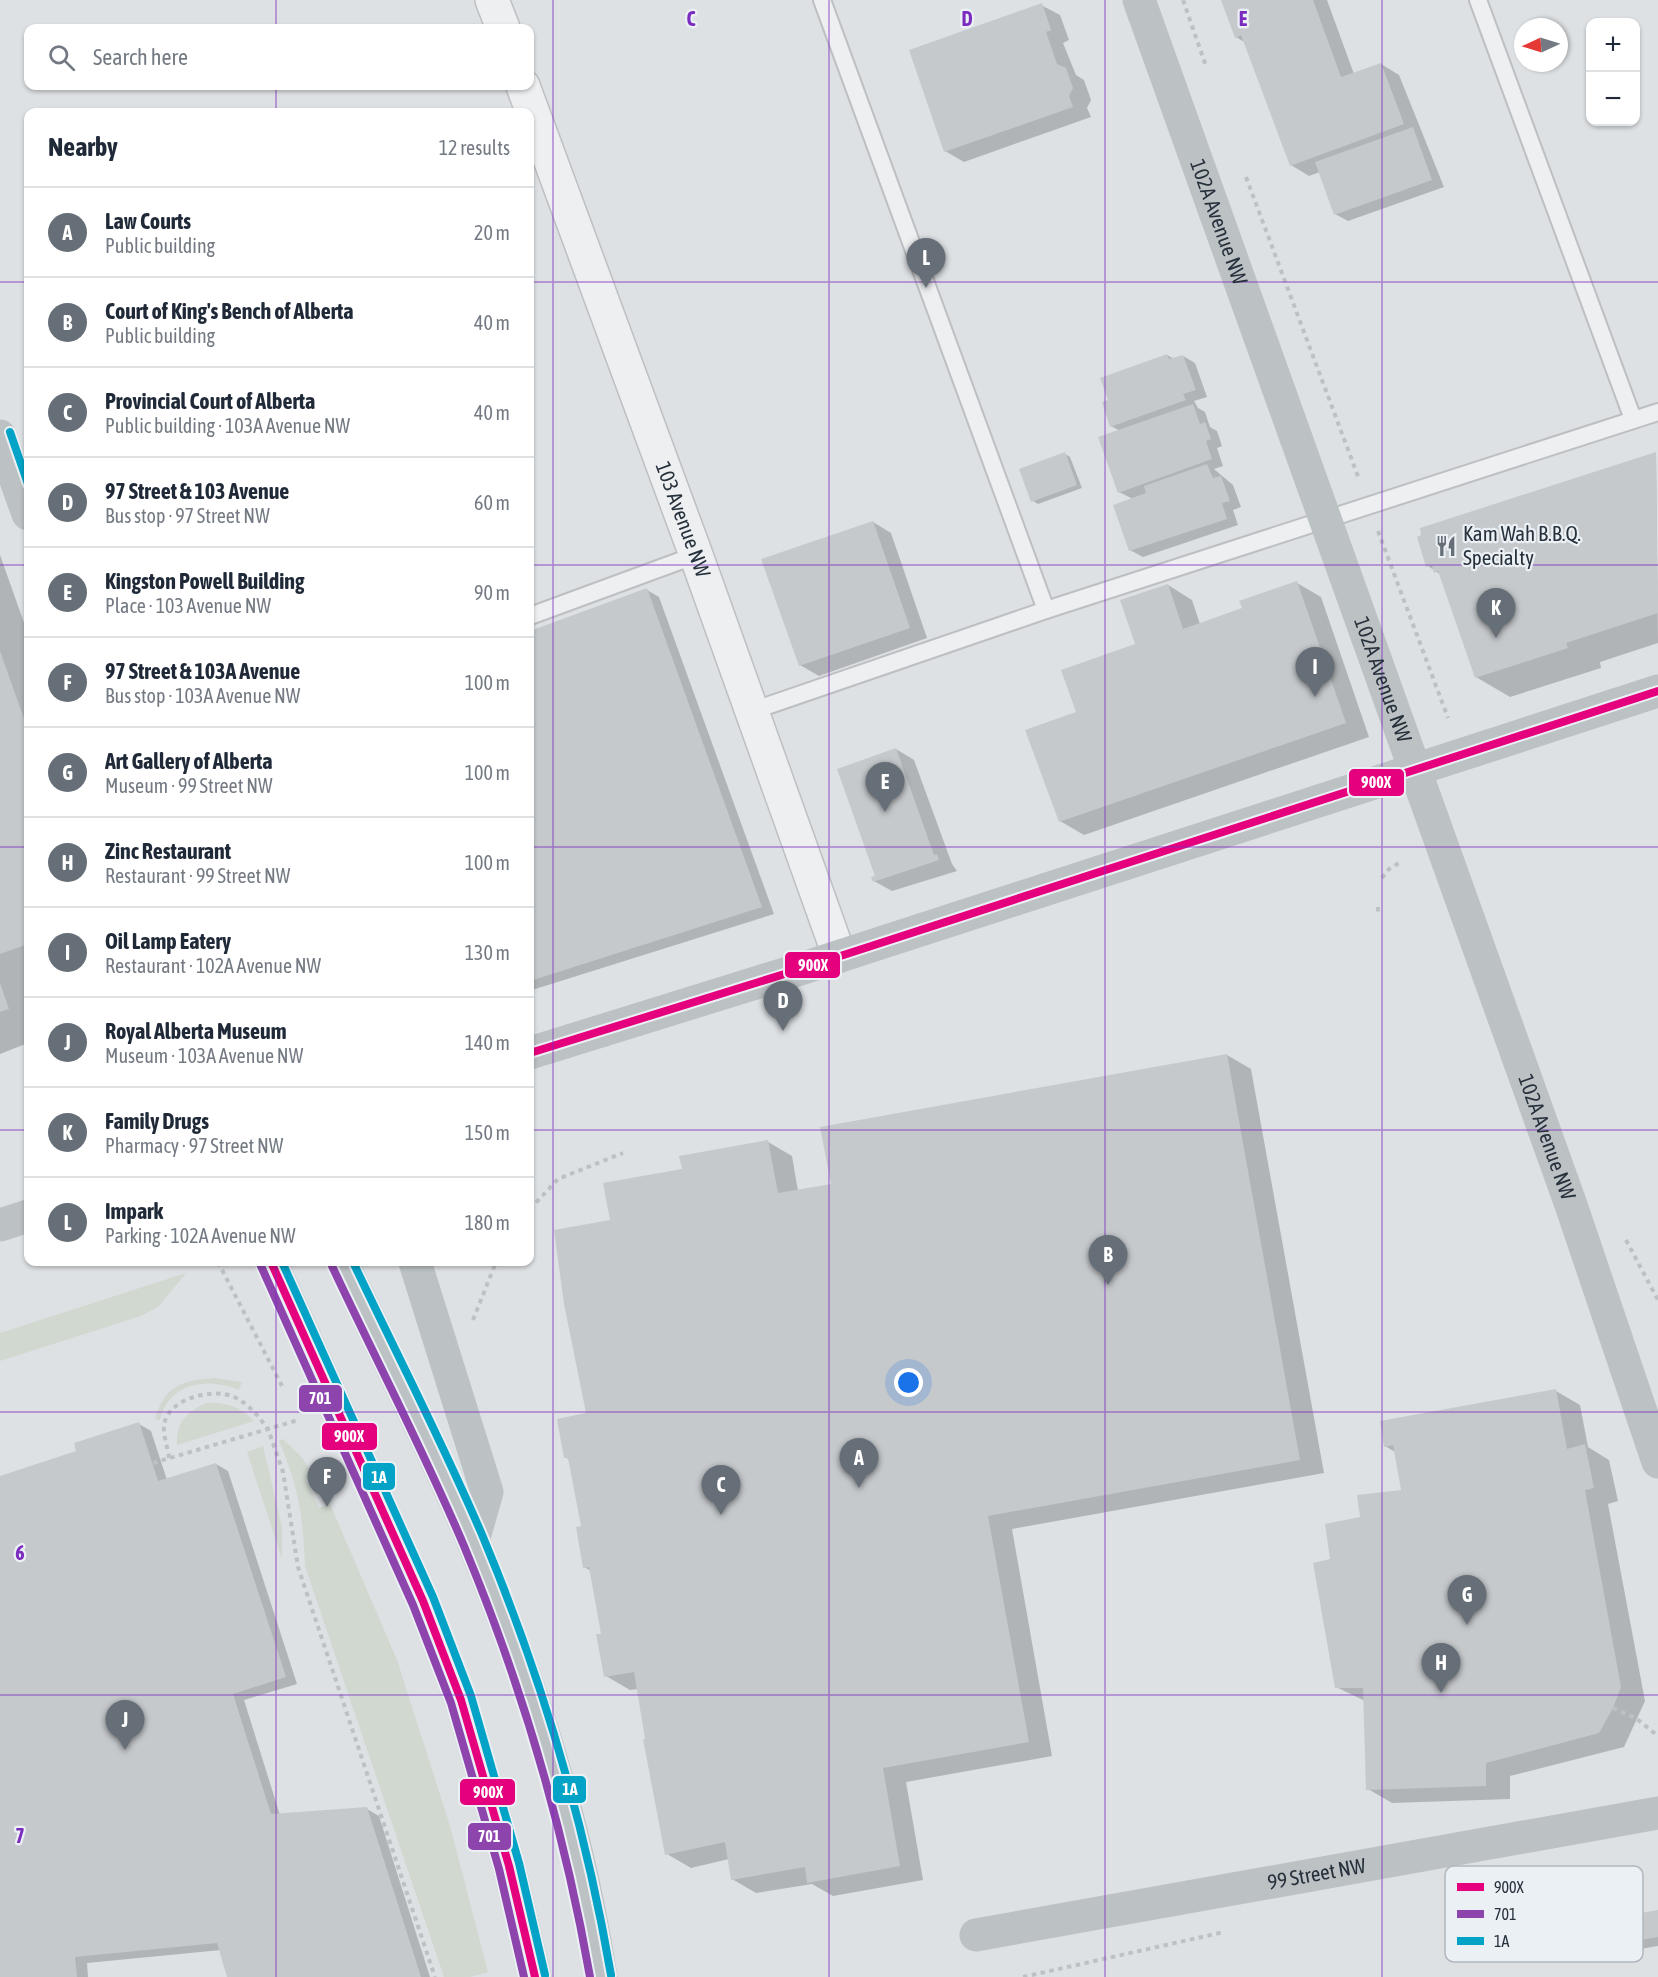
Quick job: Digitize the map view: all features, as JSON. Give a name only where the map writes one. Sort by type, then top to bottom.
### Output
[{"type":"main road","name":"102A Avenue NW","points":[[1139,0],[1571,1205],[1658,1462]]},
{"type":"main road","points":[[0,436],[24,503]]},
{"type":"main road","points":[[534,1052],[1658,691]]},
{"type":"main road","points":[[0,1225],[24,1217]]},
{"type":"main road","points":[[274,1266],[423,1601],[461,1700],[509,1866],[535,1977]]},
{"type":"main road","points":[[344,1266],[473,1541],[521,1664],[565,1810],[601,1977]]},
{"type":"main road","points":[[416,1266],[487,1492],[473,1541]]},
{"type":"main road","name":"99 Street NW","points":[[976,1935],[1658,1813]]},
{"type":"street","points":[[492,0],[501,24]]},
{"type":"street","name":"103 Avenue NW","points":[[525,90],[532,108]]},
{"type":"street","name":"103 Avenue NW","points":[[534,113],[696,555],[839,955]]},
{"type":"lane","points":[[822,0],[1046,610]]},
{"type":"lane","points":[[1478,0],[1633,419]]},
{"type":"lane","points":[[752,711],[1046,610],[1658,412]]},
{"type":"lane","points":[[534,615],[696,555]]},
{"type":"path","points":[[1382,878],[1389,869],[1399,863]]},
{"type":"path","points":[[1378,907],[1378,916]]},
{"type":"path","points":[[534,1205],[558,1179],[623,1152]]},
{"type":"path","points":[[220,1266],[284,1390]]},
{"type":"path","points":[[469,1329],[494,1266]]},
{"type":"path","points":[[169,1458],[164,1426],[167,1416],[182,1400],[202,1395],[232,1396],[253,1410],[268,1429],[283,1472],[298,1567],[435,1977]]},
{"type":"path","points":[[293,1410],[302,1428]]},
{"type":"path","points":[[153,1463],[298,1420]]},
{"type":"path","points":[[1613,1708],[1637,1719],[1658,1736]]},
{"type":"shaded area","points":[[186,1273],[158,1307],[141,1316],[0,1361],[0,1333]]},
{"type":"shaded area","points":[[215,1378],[242,1382],[239,1390],[215,1384],[203,1384],[181,1390],[165,1407],[160,1420],[155,1419],[164,1399],[177,1386],[194,1380]]},
{"type":"shaded area","points":[[206,1403],[232,1406],[254,1421],[177,1445],[180,1424],[188,1414]]},
{"type":"shaded area","points":[[282,1439],[300,1455],[310,1470],[313,1476],[306,1480],[319,1508],[330,1504],[397,1660],[450,1826],[488,1972],[470,1977],[444,1977],[305,1566],[299,1502],[279,1441]]},
{"type":"shaded area","points":[[263,1446],[282,1527],[282,1559],[247,1452]]},
{"type":"building","points":[[1221,0],[1313,0],[1341,77],[1381,63],[1404,124],[1290,166],[1241,35],[1235,38]]},
{"type":"building","points":[[1042,3],[1051,30],[1046,32],[1057,64],[1066,68],[1073,88],[1069,96],[1073,107],[944,152],[909,50]]},
{"type":"building","points":[[1413,127],[1432,180],[1334,215],[1315,162]]},
{"type":"building","points":[[1167,354],[1169,359],[1183,355],[1196,390],[1183,394],[1186,400],[1110,427],[1102,402],[1108,400],[1100,378]]},
{"type":"building","points":[[1193,404],[1200,424],[1205,422],[1211,439],[1206,441],[1212,459],[1118,493],[1098,437]]},
{"type":"building","points":[[1065,452],[1077,485],[1031,502],[1019,469]]},
{"type":"building","points":[[1656,452],[1658,613],[1566,643],[1568,648],[1475,678],[1438,571],[1434,573],[1432,565],[1426,567],[1417,537],[1421,535],[1420,528]]},
{"type":"building","points":[[1207,464],[1213,478],[1221,476],[1230,501],[1222,503],[1227,519],[1129,551],[1113,505],[1146,493],[1144,486]]},
{"type":"building","points":[[873,521],[910,628],[799,666],[761,559]]},
{"type":"building","points":[[1297,581],[1346,723],[1059,822],[1025,730],[1076,712],[1061,670],[1135,644],[1120,600],[1168,584],[1183,629],[1242,608],[1239,601]]},
{"type":"building","points":[[647,588],[762,907],[534,980],[534,630]]},
{"type":"building","points":[[0,651],[24,719],[24,945],[0,954]]},
{"type":"building","points":[[896,748],[934,855],[937,854],[939,860],[873,882],[871,877],[875,876],[837,769]]},
{"type":"building","points":[[0,983],[9,1009],[0,1012]]},
{"type":"building","points":[[1227,1054],[1300,1460],[988,1516],[1029,1742],[883,1768],[900,1866],[807,1883],[805,1867],[731,1880],[725,1842],[665,1855],[643,1739],[645,1739],[634,1672],[604,1677],[596,1634],[601,1634],[589,1567],[583,1568],[576,1527],[581,1526],[568,1458],[564,1458],[557,1419],[586,1413],[564,1304],[554,1230],[610,1220],[603,1183],[682,1169],[679,1156],[768,1140],[778,1193],[831,1184],[820,1127]]},
{"type":"building","points":[[1556,1389],[1567,1449],[1585,1444],[1594,1488],[1585,1490],[1621,1687],[1613,1708],[1599,1733],[1486,1763],[1486,1786],[1366,1790],[1363,1688],[1335,1688],[1313,1563],[1330,1559],[1325,1524],[1360,1517],[1357,1495],[1401,1490],[1393,1445],[1384,1447],[1380,1421]]},
{"type":"building","points":[[139,1422],[158,1481],[216,1463],[286,1677],[233,1694],[271,1814],[367,1807],[421,1977],[227,1977],[217,1943],[75,1957],[77,1977],[0,1977],[0,1476],[76,1451],[74,1443]]},
{"type":"building","points":[[1658,1910],[1658,1937],[1643,1940],[1643,1913]]},
{"type":"transit line","name":"1A","points":[[10,432],[24,472]]},
{"type":"transit line","name":"900X","points":[[534,1052],[791,972],[1658,691]]},
{"type":"transit line","name":"701","points":[[261,1266],[413,1605],[451,1703],[499,1869],[524,1977]]},
{"type":"transit line","name":"900X","points":[[273,1266],[423,1601],[461,1700],[509,1866],[535,1977]]},
{"type":"transit line","name":"1A","points":[[284,1266],[433,1597],[471,1696],[519,1863],[545,1975]]},
{"type":"transit line","name":"701","points":[[332,1266],[449,1511],[485,1598],[522,1704],[554,1812],[568,1867],[590,1977]]},
{"type":"transit line","name":"1A","points":[[355,1266],[468,1502],[524,1644],[543,1698],[575,1807],[611,1975]]},
{"type":"place","name":"Impark","points":[[926,288]]},
{"type":"place","name":"Kam Wah B.B.Q. Specialty","points":[[1446,546]]},
{"type":"place","name":"Family Drugs","points":[[1496,638]]},
{"type":"place","name":"Oil Lamp Eatery","points":[[1315,697]]},
{"type":"place","name":"Kingston Powell Building","points":[[885,812]]},
{"type":"place","name":"97 Street & 103 Avenue","points":[[783,1031]]},
{"type":"place","name":"Court of King's Bench of Alberta","points":[[1108,1285]]},
{"type":"place","name":"Law Courts","points":[[859,1488]]},
{"type":"place","name":"97 Street & 103A Avenue","points":[[327,1507]]},
{"type":"place","name":"Provincial Court of Alberta","points":[[721,1515]]},
{"type":"place","name":"Art Gallery of Alberta","points":[[1467,1625]]},
{"type":"place","name":"Zinc Restaurant","points":[[1441,1693]]},
{"type":"place","name":"Royal Alberta Museum","points":[[125,1750]]}]
